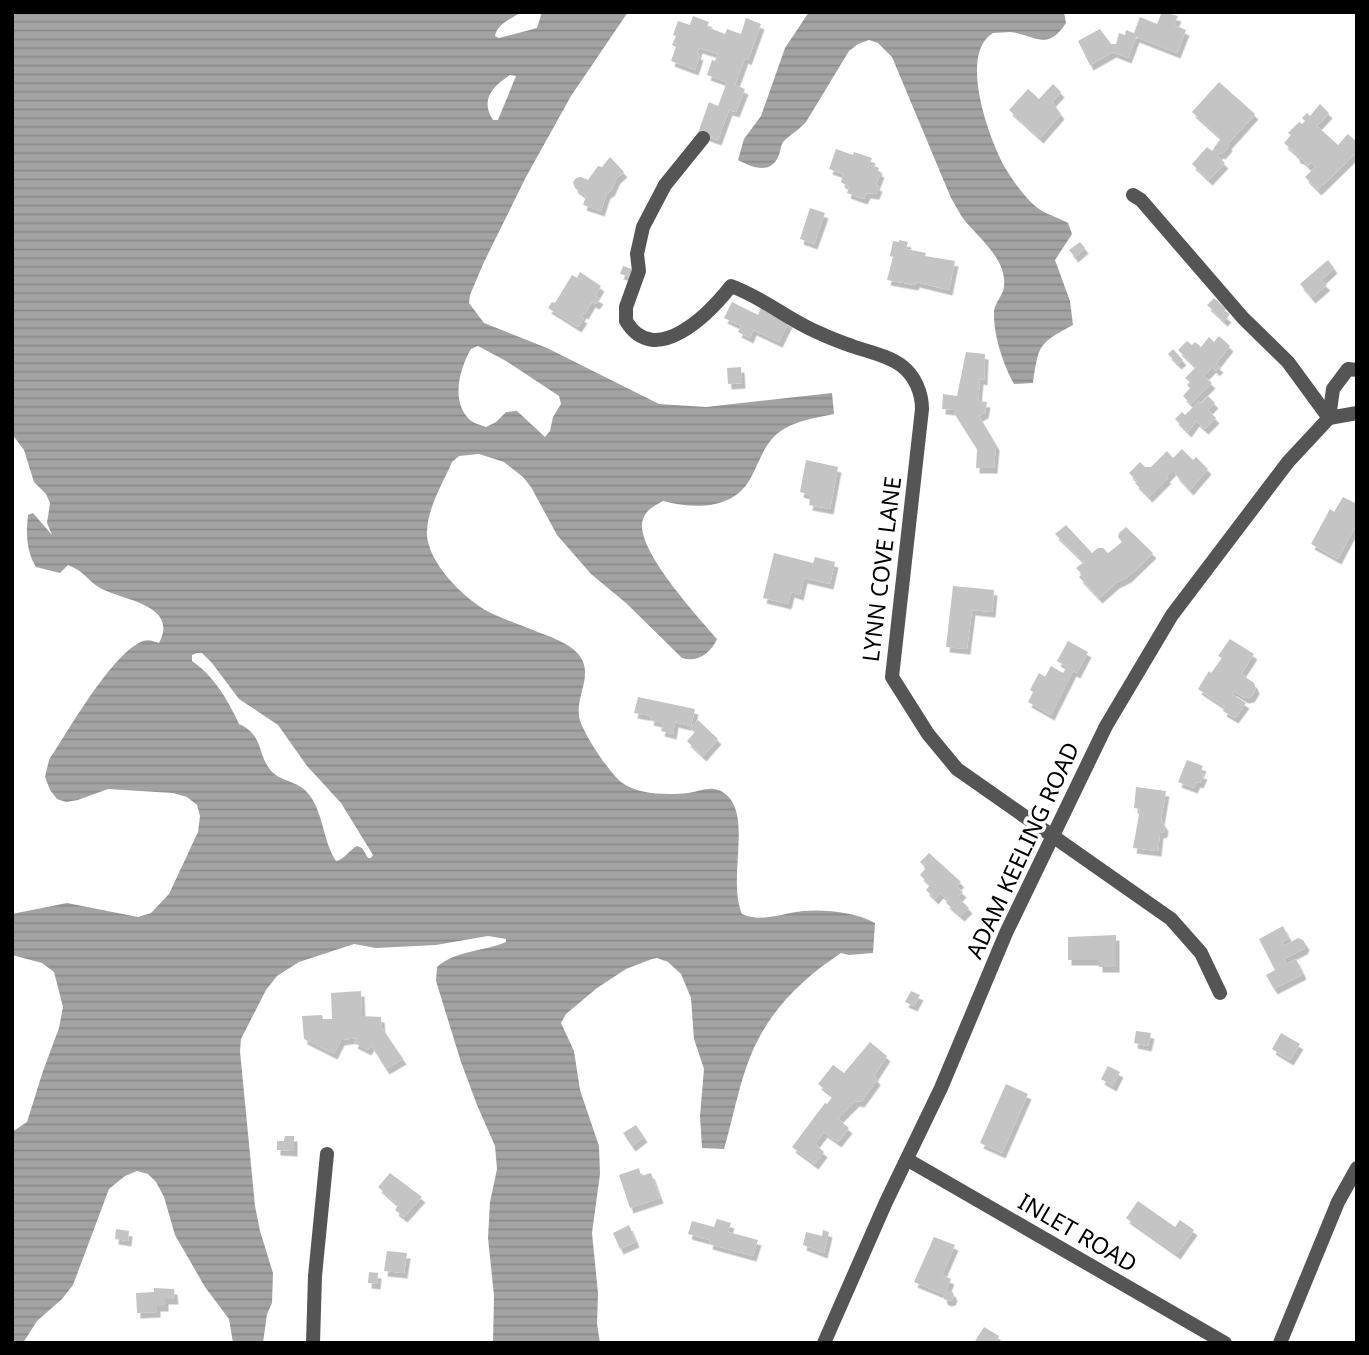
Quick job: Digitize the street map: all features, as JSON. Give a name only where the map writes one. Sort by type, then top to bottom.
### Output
[{"type":"street","name":"LYNN COVE LANE","points":[[703,138],[665,185],[643,227],[637,254],[639,271],[624,315],[632,331],[646,340],[658,340],[680,332],[698,322],[714,308],[732,286],[750,293],[814,331],[891,359],[912,377],[919,389],[922,409],[892,677],[928,734],[957,769],[1171,919],[1201,953],[1220,993]]},
{"type":"street","points":[[1133,195],[1141,200],[1248,324],[1288,362],[1329,418],[1357,413]]},
{"type":"street","name":"ADAM KEELING ROAD","points":[[824,1343],[886,1202],[941,1088],[1006,933],[1106,726],[1172,615],[1281,471],[1329,418],[1333,389],[1348,369],[1357,370]]},
{"type":"street","points":[[313,1343],[315,1276],[327,1154]]},
{"type":"street","name":"INLET ROAD","points":[[908,1160],[1225,1343]]},
{"type":"street","points":[[1280,1343],[1338,1202],[1357,1168]]},
{"type":"shaded area","points":[[12,12],[522,12],[499,28],[495,36],[499,38],[537,28],[542,12],[628,12],[571,96],[526,177],[484,262],[469,303],[484,323],[547,348],[659,404],[706,407],[832,393],[834,414],[797,423],[778,433],[768,444],[747,484],[729,499],[697,506],[663,501],[644,516],[643,531],[657,563],[717,639],[711,649],[698,658],[682,658],[626,603],[591,574],[557,535],[531,487],[504,462],[479,454],[459,456],[452,462],[430,513],[428,542],[439,566],[468,598],[489,612],[562,642],[579,655],[585,670],[579,708],[581,723],[596,751],[621,782],[644,792],[688,793],[714,789],[726,794],[736,811],[738,824],[737,886],[742,914],[764,918],[821,910],[859,916],[875,923],[873,953],[841,953],[817,970],[776,1011],[753,1049],[724,1149],[702,1148],[700,1116],[704,1069],[694,1039],[691,998],[681,974],[668,962],[657,958],[626,969],[597,988],[566,1014],[561,1023],[574,1051],[580,1090],[599,1146],[600,1174],[592,1233],[600,1343],[493,1343],[494,1296],[488,1238],[490,1202],[497,1169],[495,1146],[461,1062],[436,981],[437,967],[444,961],[506,942],[506,939],[488,936],[436,945],[376,948],[354,944],[299,962],[277,976],[266,990],[241,1039],[240,1051],[255,1206],[273,1273],[272,1303],[267,1314],[263,1343],[233,1343],[229,1319],[205,1287],[175,1235],[164,1197],[156,1182],[148,1174],[137,1171],[125,1176],[109,1189],[73,1285],[62,1299],[37,1321],[23,1343],[12,1343],[12,1132],[27,1122],[59,1028],[63,1007],[54,972],[42,963],[12,955],[12,914],[67,903],[138,917],[151,913],[169,894],[198,832],[200,816],[197,805],[187,797],[173,793],[108,789],[66,802],[57,799],[50,790],[45,777],[49,760],[92,694],[118,660],[131,648],[145,640],[159,643],[163,630],[161,620],[145,605],[100,588],[73,567],[68,565],[60,573],[36,567],[30,555],[28,515],[33,513],[52,535],[47,523],[50,503],[46,494],[34,482],[24,450],[12,434]],"holes":[[[510,75],[516,76],[498,120],[493,120],[488,106],[490,94]],[[478,346],[559,396],[561,404],[545,437],[517,411],[506,412],[486,427],[470,420],[460,404],[459,384],[463,365],[471,349]],[[202,653],[239,699],[278,725],[307,766],[341,803],[373,855],[371,858],[357,846],[336,861],[312,799],[302,787],[272,772],[256,738],[239,724],[220,689],[192,661],[192,655]]]},
{"type":"shaded area","points":[[809,12],[1064,12],[1066,23],[1053,37],[1041,40],[1010,32],[993,33],[983,44],[978,59],[980,97],[991,136],[1004,166],[1030,201],[1041,210],[1068,223],[1072,234],[1055,260],[1070,301],[1073,325],[1042,347],[1033,383],[1014,384],[1000,349],[994,311],[1004,289],[1001,266],[962,217],[951,198],[892,57],[878,43],[869,40],[849,51],[806,122],[783,143],[775,163],[760,168],[738,160],[744,139],[761,116],[785,48]]},
{"type":"building","points":[[1162,12],[1178,16],[1174,25],[1186,30],[1177,53],[1136,37],[1128,58],[1113,52],[1090,65],[1078,41],[1100,29],[1111,44],[1116,44],[1119,33],[1125,35],[1126,30],[1134,33],[1140,17],[1157,24]]},
{"type":"building","points":[[693,16],[709,22],[707,27],[725,34],[727,29],[741,34],[746,18],[761,24],[748,60],[745,58],[735,85],[745,89],[736,112],[729,110],[718,140],[698,133],[709,102],[718,106],[727,82],[707,75],[712,60],[715,61],[718,54],[699,48],[697,54],[700,55],[695,70],[671,61],[676,47],[672,45],[676,36],[673,35],[678,21],[690,25]]},
{"type":"building","points":[[1219,82],[1255,114],[1222,154],[1217,156],[1225,163],[1209,180],[1192,164],[1207,147],[1212,151],[1221,138],[1192,112]]},
{"type":"building","points":[[1053,84],[1061,92],[1052,102],[1061,114],[1040,138],[1009,110],[1028,89],[1039,99]]},
{"type":"building","points":[[1320,104],[1329,113],[1317,126],[1338,145],[1348,134],[1357,142],[1357,152],[1318,190],[1305,177],[1315,167],[1311,163],[1308,166],[1297,158],[1284,143],[1291,135],[1288,133],[1299,122],[1302,124],[1305,121],[1302,118],[1307,113],[1310,116]]},
{"type":"building","points":[[836,149],[872,158],[868,168],[872,165],[881,172],[876,194],[867,193],[864,199],[847,193],[849,187],[841,182],[843,174],[829,169]]},
{"type":"building","points":[[610,157],[624,172],[607,193],[601,211],[583,205],[586,196],[575,188],[573,182],[581,177],[588,180],[598,166],[602,167]]},
{"type":"building","points":[[810,208],[825,213],[814,244],[800,239]]},
{"type":"building","points":[[893,241],[908,242],[906,249],[926,253],[925,256],[955,261],[949,290],[916,282],[915,285],[887,280],[893,257],[890,256]]},
{"type":"building","points":[[1080,242],[1085,248],[1075,257],[1069,250]]},
{"type":"building","points":[[1328,260],[1334,268],[1321,280],[1327,285],[1312,298],[1300,284]]},
{"type":"building","points":[[623,266],[637,271],[634,278],[620,274]]},
{"type":"building","points":[[580,272],[601,286],[595,296],[600,299],[596,304],[592,302],[585,314],[583,313],[581,316],[584,318],[578,327],[548,308],[552,302],[555,303],[572,275],[577,278]]},
{"type":"building","points":[[1214,298],[1226,309],[1223,313],[1228,317],[1224,321],[1207,305]]},
{"type":"building","points":[[732,302],[758,315],[761,308],[789,322],[779,342],[753,330],[750,338],[738,332],[741,326],[724,318]]},
{"type":"building","points":[[1219,336],[1230,346],[1216,364],[1220,367],[1216,371],[1213,367],[1204,376],[1212,383],[1191,404],[1183,396],[1190,388],[1187,385],[1190,382],[1185,378],[1196,367],[1178,350],[1187,341],[1192,345],[1195,342],[1201,347],[1209,337],[1214,342]]},
{"type":"building","points":[[1173,349],[1183,360],[1178,364],[1168,354]]},
{"type":"building","points":[[966,352],[985,354],[984,380],[980,379],[978,401],[987,402],[985,413],[979,416],[996,445],[994,468],[976,468],[977,449],[954,410],[942,409],[943,394],[957,396]]},
{"type":"building","points":[[741,367],[742,383],[728,384],[727,368]]},
{"type":"building","points":[[1208,396],[1215,403],[1208,410],[1216,418],[1205,429],[1196,421],[1188,432],[1175,419],[1182,412],[1185,415]]},
{"type":"building","points":[[1182,449],[1193,460],[1196,457],[1208,469],[1190,490],[1174,469],[1149,497],[1129,473],[1140,462],[1145,467],[1151,467],[1167,451],[1173,458]]},
{"type":"building","points":[[806,460],[838,467],[830,509],[809,505],[811,495],[800,492]]},
{"type":"building","points":[[1343,497],[1357,504],[1357,523],[1338,559],[1311,544],[1330,509],[1334,512]]},
{"type":"building","points":[[1066,525],[1092,553],[1103,548],[1108,553],[1122,542],[1118,537],[1119,533],[1126,527],[1153,553],[1128,577],[1116,583],[1099,598],[1079,577],[1082,574],[1076,568],[1084,562],[1055,534]]},
{"type":"building","points":[[774,553],[813,563],[815,557],[835,562],[830,584],[804,578],[800,595],[791,592],[788,604],[763,598]]},
{"type":"building","points":[[953,586],[994,590],[992,612],[972,610],[967,649],[946,647]]},
{"type":"building","points":[[1230,639],[1254,654],[1241,674],[1254,683],[1256,689],[1251,697],[1245,698],[1233,691],[1232,694],[1246,703],[1235,718],[1223,711],[1225,707],[1198,689],[1209,671],[1211,673],[1222,658],[1218,656]]},
{"type":"building","points":[[1068,641],[1088,652],[1077,673],[1073,671],[1051,715],[1028,702],[1033,692],[1030,690],[1039,673],[1045,677],[1051,666],[1063,673],[1067,667],[1057,661]]},
{"type":"building","points":[[638,697],[695,709],[691,726],[675,722],[673,734],[661,731],[663,723],[650,720],[651,716],[634,713]]},
{"type":"building","points":[[698,720],[718,739],[703,756],[687,741],[695,732],[690,728]]},
{"type":"building","points":[[1187,760],[1203,766],[1200,773],[1204,774],[1194,788],[1178,782]]},
{"type":"building","points":[[1136,787],[1166,791],[1161,820],[1165,826],[1164,832],[1160,833],[1158,851],[1133,848],[1140,809],[1134,808]]},
{"type":"building","points":[[929,853],[961,882],[956,886],[963,892],[958,897],[969,908],[961,916],[946,903],[948,900],[940,893],[935,899],[926,890],[930,885],[920,875],[926,868],[920,862]]},
{"type":"building","points":[[1283,926],[1289,938],[1282,942],[1284,946],[1298,938],[1306,945],[1304,949],[1284,959],[1286,964],[1296,959],[1303,974],[1274,989],[1266,975],[1275,970],[1259,939]]},
{"type":"building","points":[[1116,935],[1116,967],[1099,967],[1099,960],[1068,960],[1068,937]]},
{"type":"building","points":[[361,991],[362,1016],[381,1017],[382,1028],[403,1059],[386,1069],[371,1045],[368,1050],[354,1043],[357,1038],[341,1040],[334,1054],[304,1039],[302,1016],[322,1015],[323,1019],[332,1019],[331,993]]},
{"type":"building","points":[[911,991],[920,995],[914,1006],[905,1002]]},
{"type":"building","points":[[1136,1031],[1151,1033],[1148,1046],[1134,1043]]},
{"type":"building","points":[[1281,1033],[1300,1044],[1290,1060],[1272,1049]]},
{"type":"building","points":[[870,1042],[887,1056],[874,1076],[877,1080],[861,1102],[856,1101],[838,1119],[849,1128],[838,1142],[824,1132],[815,1144],[824,1152],[815,1164],[792,1147],[833,1096],[818,1084],[833,1065],[844,1073]]},
{"type":"building","points":[[1108,1066],[1120,1072],[1113,1086],[1101,1079]]},
{"type":"building","points":[[1006,1084],[1028,1094],[1002,1153],[980,1143]]},
{"type":"building","points":[[636,1125],[644,1137],[632,1146],[623,1133]]},
{"type":"building","points":[[285,1136],[294,1136],[294,1151],[277,1150],[277,1141],[284,1141]]},
{"type":"building","points":[[639,1168],[641,1176],[651,1173],[660,1198],[630,1208],[619,1175]]},
{"type":"building","points":[[390,1173],[422,1197],[404,1217],[395,1210],[398,1205],[378,1187]]},
{"type":"building","points":[[1138,1201],[1175,1227],[1180,1220],[1194,1230],[1177,1254],[1126,1218]]},
{"type":"building","points":[[717,1219],[731,1223],[728,1232],[758,1240],[753,1256],[709,1244],[710,1240],[688,1234],[692,1221],[714,1227]]},
{"type":"building","points":[[629,1225],[636,1242],[620,1249],[613,1233]]},
{"type":"building","points":[[116,1229],[129,1231],[128,1241],[115,1239]]},
{"type":"building","points":[[823,1230],[829,1232],[824,1253],[803,1245],[806,1232],[822,1236]]},
{"type":"building","points":[[934,1237],[955,1245],[942,1275],[951,1279],[946,1291],[952,1291],[952,1300],[948,1301],[943,1294],[914,1282]]},
{"type":"building","points":[[387,1251],[407,1253],[404,1273],[384,1271]]},
{"type":"building","points":[[369,1272],[378,1273],[377,1284],[368,1283]]},
{"type":"building","points":[[154,1288],[174,1289],[175,1299],[165,1299],[165,1306],[157,1306],[157,1312],[137,1313],[136,1293],[154,1292]]},
{"type":"building","points":[[984,1327],[999,1336],[995,1343],[975,1341]]}]
